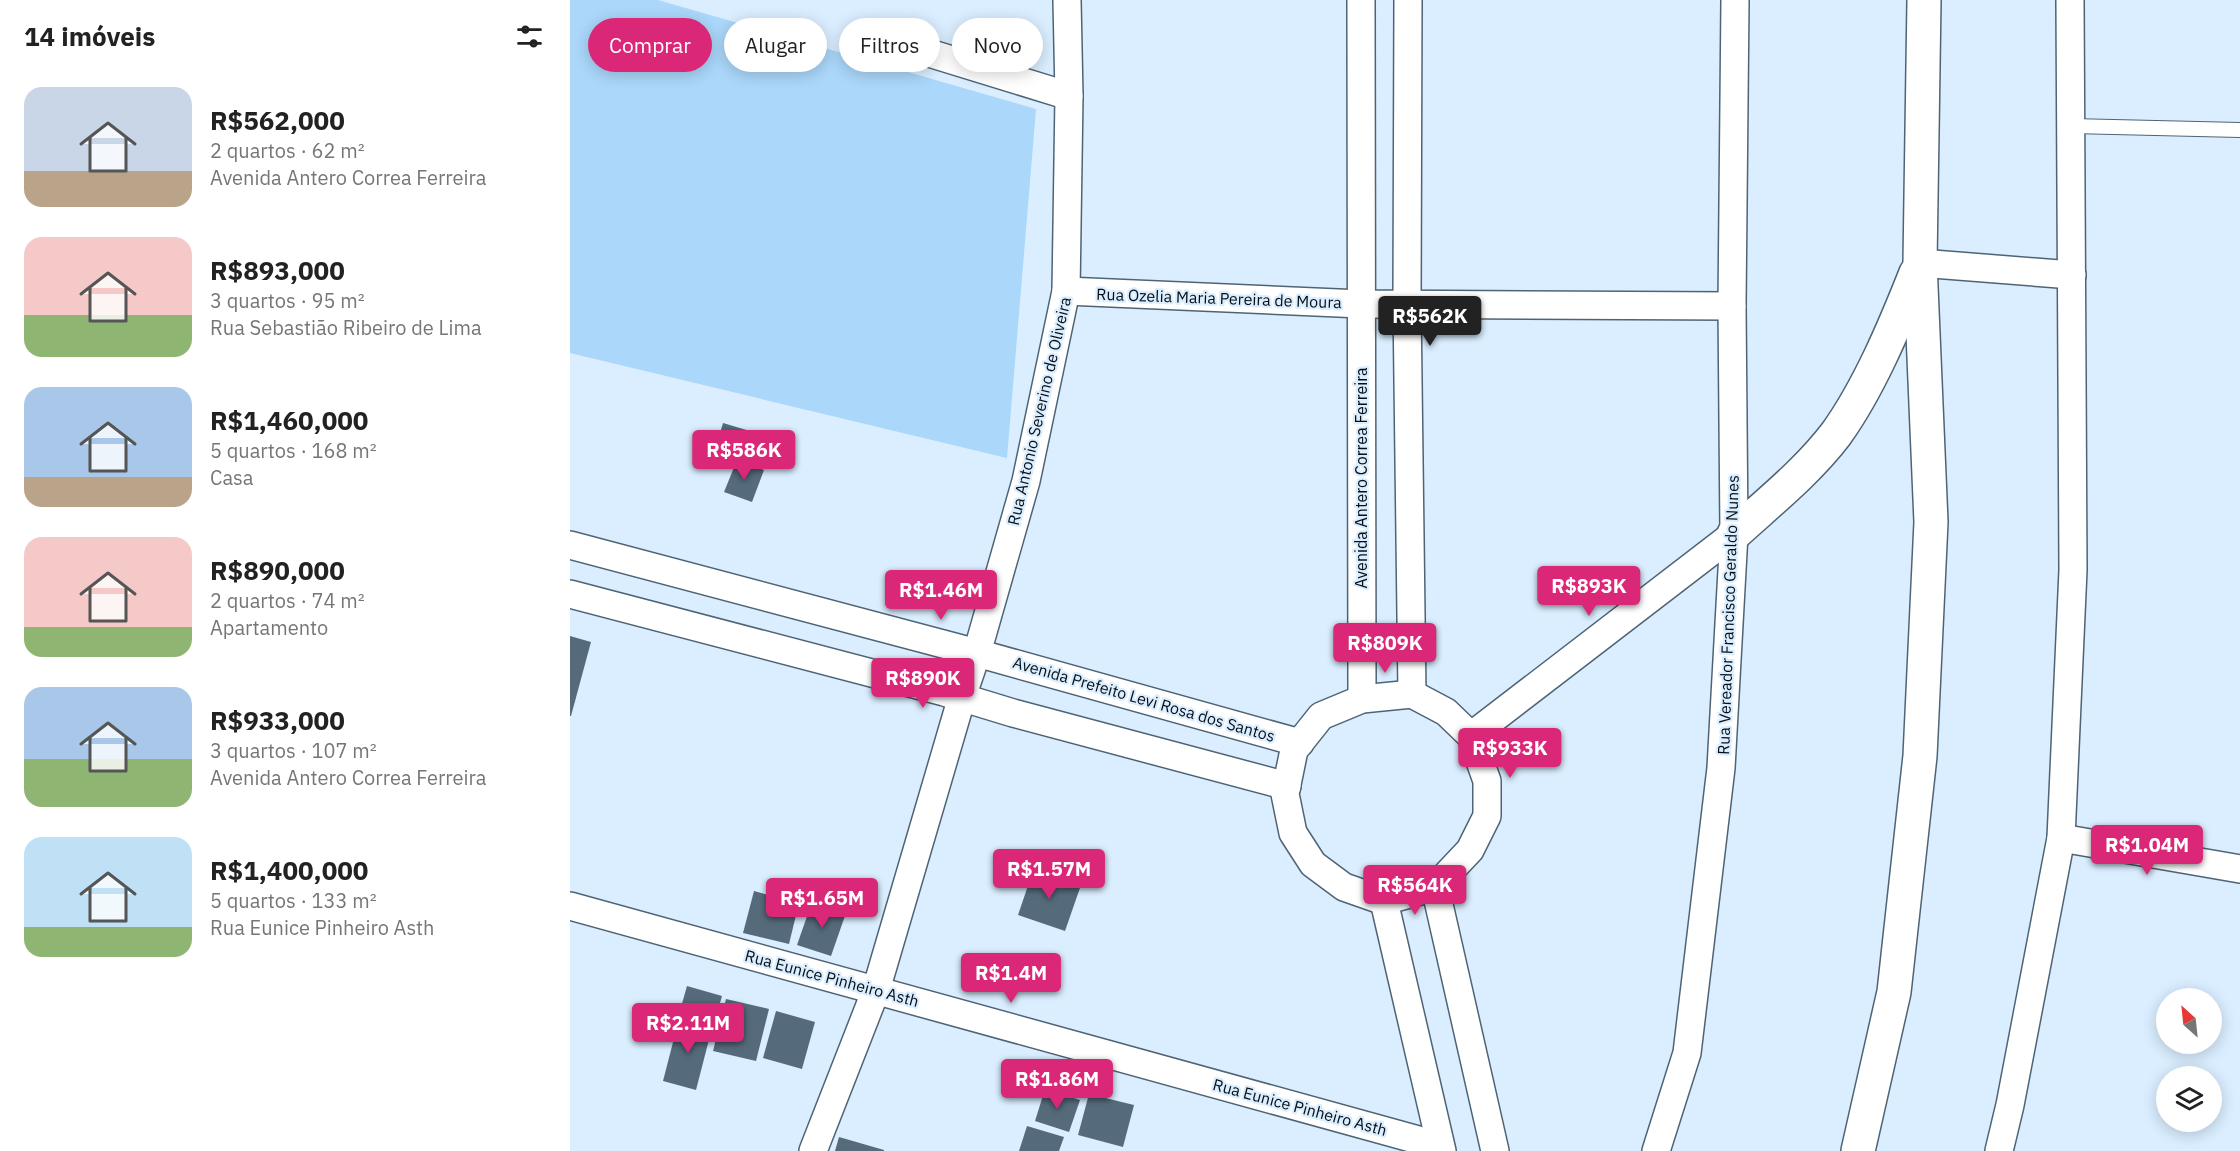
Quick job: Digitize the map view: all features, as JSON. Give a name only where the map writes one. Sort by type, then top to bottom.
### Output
[{"type":"highway","points":[[1858,1151],[1894,992],[1920,756],[1931,522],[1920,263],[1924,0]]},
{"type":"highway","points":[[1734,534],[1803,472],[1835,435],[1853,408],[1900,314],[1920,263]]},
{"type":"street","name":"Rua Antonio Severino de Oliveira","points":[[813,1151],[876,990],[1026,481],[1066,291],[1069,96],[1067,0]]},
{"type":"street","name":"Avenida Antero Correa Ferreira","points":[[1361,0],[1362,699]]},
{"type":"street","points":[[1408,0],[1407,303],[1412,694]]},
{"type":"street","name":"Rua Vereador Francisco Geraldo Nunes","points":[[1656,1151],[1687,1053],[1722,768],[1734,534],[1732,306],[1735,0]]},
{"type":"street","points":[[1999,1151],[2010,1105],[2061,838],[2073,570],[2070,0]]},
{"type":"street","points":[[940,56],[1069,96]]},
{"type":"street","points":[[1920,263],[2072,275]]},
{"type":"street","name":"Rua Ozelia Maria Pereira de Moura","points":[[1066,291],[1361,304],[1732,306]]},
{"type":"street","points":[[1471,735],[1734,534]]},
{"type":"street","name":"Avenida Prefeito Levi Rosa dos Santos","points":[[570,545],[977,652],[1300,743]]},
{"type":"street","points":[[570,594],[962,697],[1012,713],[1287,786]]},
{"type":"street","points":[[1412,694],[1446,712],[1471,735],[1487,781],[1487,816],[1470,850],[1435,887],[1384,901],[1344,886],[1313,864],[1293,833],[1285,794],[1294,750],[1321,716],[1362,699],[1412,694]]},
{"type":"street","points":[[2061,838],[2240,869]]},
{"type":"street","points":[[1435,887],[1495,1151]]},
{"type":"street","points":[[1384,901],[1441,1149]]},
{"type":"street","name":"Rua Eunice Pinheiro Asth","points":[[570,906],[1441,1149]]},
{"type":"lane","points":[[2071,126],[2240,130]]},
{"type":"shaded area","points":[[570,0],[658,0],[724,19],[724,72],[827,72],[827,49],[839,52],[839,72],[908,72],[1036,109],[1007,458],[570,353]]},
{"type":"building","points":[[723,423],[773,438],[765,465],[715,450]]},
{"type":"building","points":[[737,460],[764,470],[752,502],[724,492]]},
{"type":"building","points":[[570,636],[591,642],[571,716],[570,716]]},
{"type":"building","points":[[1034,868],[1081,885],[1065,931],[1018,915]]},
{"type":"building","points":[[754,891],[799,903],[789,944],[743,933]]},
{"type":"building","points":[[812,902],[846,913],[831,956],[797,945]]},
{"type":"building","points":[[687,986],[722,996],[714,1024],[679,1014]]},
{"type":"building","points":[[726,999],[769,1009],[756,1061],[713,1051]]},
{"type":"building","points":[[776,1011],[815,1022],[802,1069],[763,1058]]},
{"type":"building","points":[[679,1019],[712,1028],[696,1090],[663,1081]]},
{"type":"building","points":[[1045,1089],[1080,1100],[1069,1132],[1035,1121]]},
{"type":"building","points":[[1089,1094],[1134,1105],[1123,1147],[1078,1135]]},
{"type":"building","points":[[1027,1126],[1064,1137],[1059,1151],[1019,1151]]},
{"type":"building","points":[[839,1137],[884,1150],[884,1151],[835,1151]]}]
